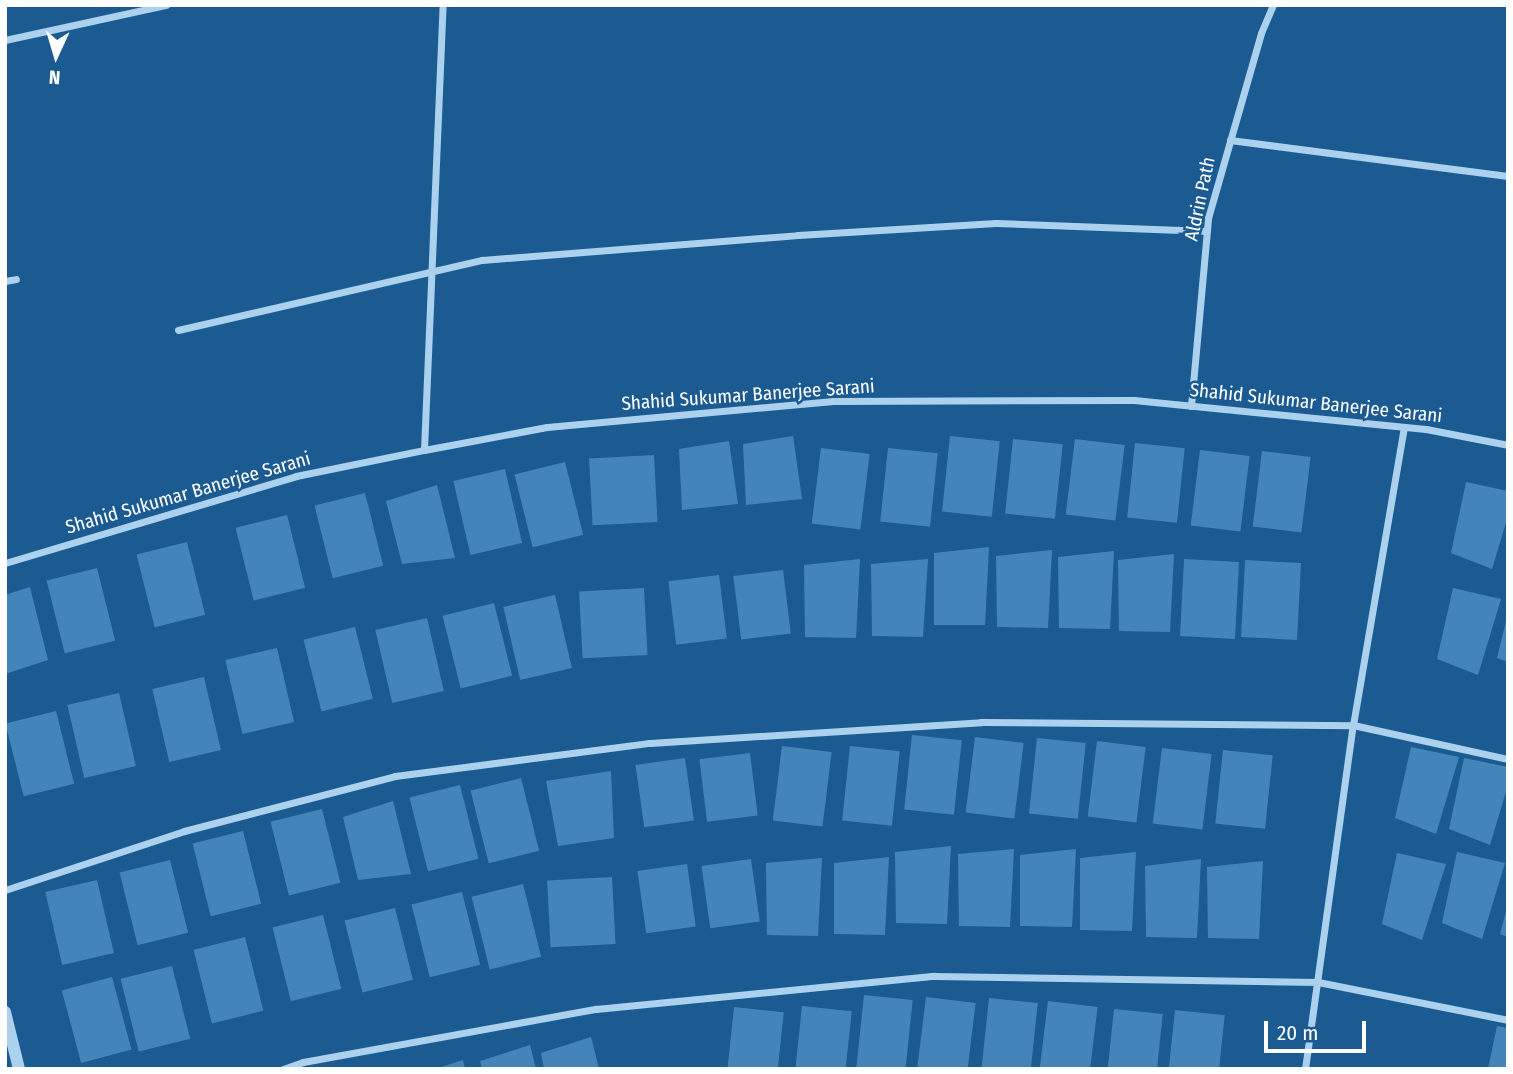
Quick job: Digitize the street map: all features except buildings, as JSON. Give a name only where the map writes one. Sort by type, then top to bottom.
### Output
[{"type":"street","points":[[5,40],[166,5]]},
{"type":"street","points":[[424,450],[443,5]]},
{"type":"street","name":"Aldrin Path","points":[[1191,406],[1207,231],[1261,33],[1273,5]]},
{"type":"street","points":[[1230,140],[1508,176]]},
{"type":"street","points":[[178,330],[496,259],[798,234],[996,223],[1207,231]]},
{"type":"street","points":[[5,281],[16,279]]},
{"type":"street","name":"Shahid Sukumar Banerjee Sarani","points":[[5,563],[296,476],[424,450],[547,426],[831,401],[1134,400],[1404,427],[1508,445]]},
{"type":"street","points":[[1305,1069],[1353,725],[1404,427]]},
{"type":"street","points":[[5,890],[184,831],[396,776],[650,743],[981,722],[1353,725],[1508,758]]},
{"type":"street","points":[[283,1069],[303,1062],[596,1009],[934,976],[1318,982],[1508,1020]]},
{"type":"street","points":[[5,1012],[19,1069]]}]
